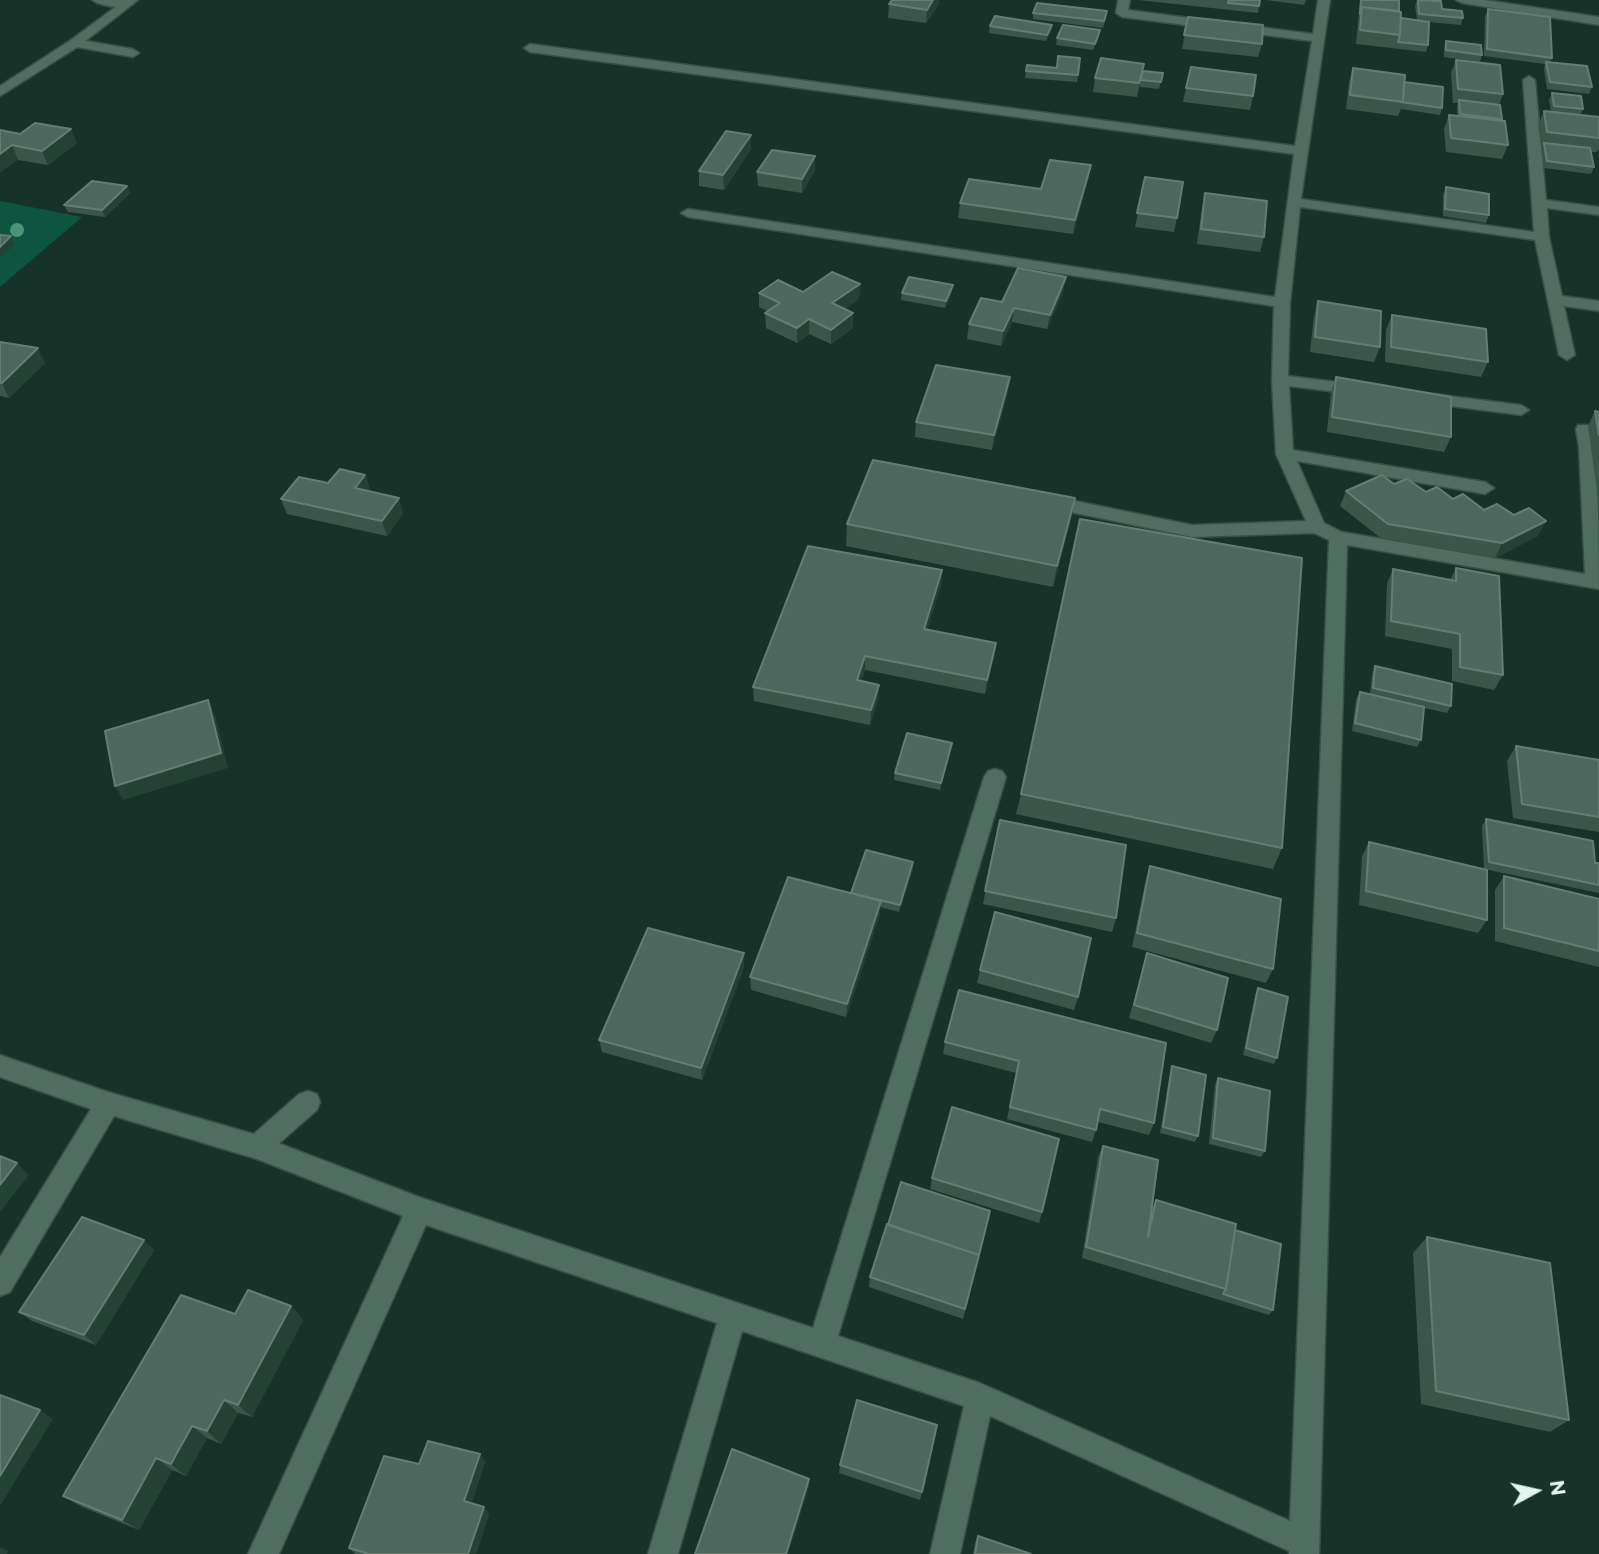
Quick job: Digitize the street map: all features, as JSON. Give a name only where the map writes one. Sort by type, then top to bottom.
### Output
[{"type":"street","points":[[98,0],[130,2]]},
{"type":"street","points":[[1124,0],[1122,13],[1318,38]]},
{"type":"street","points":[[1317,527],[1285,454],[1280,380],[1282,303],[1293,202],[1324,0]]},
{"type":"street","points":[[1462,0],[1599,21]]},
{"type":"street","points":[[0,92],[75,43],[130,2]]},
{"type":"street","points":[[75,43],[133,53]]},
{"type":"street","points":[[530,48],[1300,151]]},
{"type":"street","points":[[1529,80],[1542,237],[1567,355]]},
{"type":"street","points":[[1293,202],[1542,237]]},
{"type":"street","points":[[1539,203],[1599,211]]},
{"type":"street","points":[[688,214],[1282,303]]},
{"type":"street","points":[[1555,300],[1599,306]]},
{"type":"street","points":[[1280,380],[1374,392]]},
{"type":"street","points":[[1414,397],[1521,410]]},
{"type":"street","points":[[1028,497],[1192,531],[1317,527],[1338,537],[1597,583],[1588,447],[1584,429]]},
{"type":"street","points":[[1285,454],[1485,488]]},
{"type":"street","points":[[0,1066],[108,1103],[257,1147],[419,1210],[733,1317],[822,1343],[980,1397],[1304,1548],[1338,537]]},
{"type":"street","points":[[822,1343],[995,777]]},
{"type":"street","points":[[257,1147],[308,1102]]},
{"type":"street","points":[[0,1282],[108,1103]]},
{"type":"street","points":[[263,1554],[419,1210]]},
{"type":"street","points":[[663,1554],[733,1317]]},
{"type":"street","points":[[945,1554],[980,1397]]},
{"type":"green space","points":[[0,201],[82,217],[0,287]]},
{"type":"building","points":[[892,0],[933,0],[927,10],[889,4]]},
{"type":"building","points":[[1229,0],[1260,0],[1259,6],[1228,3]]},
{"type":"building","points":[[1361,0],[1399,0],[1399,11],[1362,7],[1360,14]]},
{"type":"building","points":[[1418,0],[1441,1],[1442,9],[1462,11],[1463,18],[1419,14]]},
{"type":"building","points":[[1037,3],[1107,11],[1104,21],[1033,13]]},
{"type":"building","points":[[1362,7],[1401,12],[1400,35],[1360,30]]},
{"type":"building","points":[[1488,9],[1550,17],[1552,58],[1487,49]]},
{"type":"building","points":[[995,16],[1052,25],[1047,35],[990,26]]},
{"type":"building","points":[[1188,17],[1263,25],[1262,44],[1184,35]]},
{"type":"building","points":[[1401,18],[1429,22],[1428,45],[1398,42]]},
{"type":"building","points":[[1063,25],[1100,30],[1095,44],[1057,38]]},
{"type":"building","points":[[1446,41],[1481,45],[1482,55],[1446,50]]},
{"type":"building","points":[[1058,56],[1080,58],[1078,75],[1026,71],[1027,65],[1057,68]]},
{"type":"building","points":[[1101,58],[1144,64],[1139,83],[1095,78]]},
{"type":"building","points":[[1456,60],[1500,65],[1503,94],[1458,89]]},
{"type":"building","points":[[1546,62],[1587,66],[1592,87],[1550,82]]},
{"type":"building","points":[[1191,67],[1256,75],[1253,96],[1186,88]]},
{"type":"building","points":[[1353,68],[1405,75],[1403,102],[1350,95]]},
{"type":"building","points":[[1143,71],[1163,73],[1161,82],[1141,80]]},
{"type":"building","points":[[1404,82],[1443,87],[1442,108],[1401,102]]},
{"type":"building","points":[[1552,93],[1581,96],[1583,109],[1554,106]]},
{"type":"building","points":[[1459,100],[1500,105],[1502,119],[1460,114]]},
{"type":"building","points":[[1544,111],[1599,117],[1599,138],[1547,132]]},
{"type":"building","points":[[1449,115],[1505,121],[1508,145],[1451,138]]},
{"type":"building","points":[[35,123],[71,129],[42,151],[12,145],[0,154],[0,130],[20,134]]},
{"type":"building","points":[[726,131],[751,135],[723,175],[699,171]]},
{"type":"building","points":[[1544,143],[1590,148],[1594,167],[1547,161]]},
{"type":"building","points":[[772,150],[815,156],[802,179],[757,172]]},
{"type":"building","points":[[1050,160],[1091,165],[1075,220],[960,203],[969,179],[1041,189]]},
{"type":"building","points":[[1145,177],[1183,182],[1177,218],[1137,213]]},
{"type":"building","points":[[92,181],[127,186],[102,210],[64,205]]},
{"type":"building","points":[[1446,187],[1489,194],[1489,215],[1445,209]]},
{"type":"building","points":[[1205,193],[1267,201],[1264,237],[1201,229]]},
{"type":"building","points":[[0,235],[11,236],[0,247]]},
{"type":"building","points":[[1018,268],[1066,277],[1050,315],[1014,308],[1003,331],[969,324],[981,298],[1002,302]]},
{"type":"building","points":[[832,272],[860,284],[832,303],[853,313],[831,330],[809,319],[797,328],[765,313],[780,303],[759,293],[778,280],[803,292]]},
{"type":"building","points":[[909,277],[953,285],[946,301],[902,293]]},
{"type":"building","points":[[1318,301],[1381,311],[1380,347],[1315,337]]},
{"type":"building","points":[[1392,315],[1486,329],[1488,362],[1391,347]]},
{"type":"building","points":[[0,342],[38,348],[2,383],[0,383]]},
{"type":"building","points":[[936,365],[1010,377],[994,435],[916,422]]},
{"type":"building","points":[[1336,377],[1451,397],[1451,437],[1332,417]]},
{"type":"building","points":[[1595,411],[1599,412],[1599,435]]},
{"type":"building","points":[[873,460],[1075,498],[1057,566],[847,524]]},
{"type":"building","points":[[340,469],[365,475],[355,488],[399,498],[382,521],[281,499],[299,477],[328,483]]},
{"type":"building","points":[[1382,475],[1394,484],[1407,479],[1426,492],[1437,487],[1453,499],[1463,494],[1484,510],[1497,504],[1514,515],[1529,508],[1546,521],[1502,543],[1388,524],[1346,491]]},
{"type":"building","points":[[1080,519],[1302,558],[1282,848],[1021,794]]},
{"type":"building","points":[[808,546],[942,570],[924,629],[996,643],[987,680],[865,656],[857,680],[879,685],[871,710],[753,687]]},
{"type":"building","points":[[1456,568],[1499,576],[1503,675],[1460,667],[1460,634],[1391,621],[1393,569],[1456,581]]},
{"type":"building","points":[[1375,666],[1452,684],[1451,706],[1373,688]]},
{"type":"building","points":[[1360,692],[1424,707],[1421,740],[1355,723]]},
{"type":"building","points":[[208,700],[221,753],[115,786],[105,731]]},
{"type":"building","points":[[907,733],[952,743],[941,783],[895,773]]},
{"type":"building","points":[[1516,746],[1599,760],[1599,817],[1522,804]]},
{"type":"building","points":[[1486,819],[1593,841],[1595,863],[1599,863],[1599,885],[1489,862]]},
{"type":"building","points":[[1000,820],[1126,845],[1116,918],[985,891]]},
{"type":"building","points":[[1369,842],[1487,870],[1487,920],[1366,891]]},
{"type":"building","points":[[866,850],[913,862],[900,905],[851,893]]},
{"type":"building","points":[[1150,866],[1281,899],[1273,969],[1137,933]]},
{"type":"building","points":[[1504,876],[1599,899],[1599,951],[1504,928]]},
{"type":"building","points":[[788,877],[881,901],[847,1004],[750,977]]},
{"type":"building","points":[[995,912],[1091,938],[1078,997],[980,970]]},
{"type":"building","points":[[648,928],[744,953],[701,1068],[599,1040]]},
{"type":"building","points":[[1147,953],[1228,978],[1217,1030],[1134,1005]]},
{"type":"building","points":[[1258,988],[1288,997],[1277,1058],[1246,1048]]},
{"type":"building","points":[[959,990],[1166,1043],[1154,1123],[1100,1109],[1096,1130],[1010,1107],[1019,1061],[945,1042]]},
{"type":"building","points":[[1172,1066],[1206,1075],[1198,1136],[1163,1127]]},
{"type":"building","points":[[1218,1078],[1270,1091],[1265,1151],[1213,1138]]},
{"type":"building","points":[[952,1107],[1059,1139],[1042,1212],[932,1178]]},
{"type":"building","points":[[1103,1146],[1158,1160],[1148,1237],[1156,1200],[1236,1224],[1226,1289],[1086,1247]]},
{"type":"building","points":[[0,1156],[17,1163],[0,1185]]},
{"type":"building","points":[[901,1182],[990,1211],[979,1255],[888,1225]]},
{"type":"building","points":[[82,1217],[144,1240],[84,1335],[19,1312]]},
{"type":"building","points":[[887,1224],[979,1255],[965,1309],[870,1277]]},
{"type":"building","points":[[1235,1230],[1281,1244],[1273,1310],[1223,1294]]},
{"type":"building","points":[[1427,1237],[1550,1263],[1569,1420],[1436,1391]]},
{"type":"building","points":[[248,1290],[291,1306],[238,1405],[224,1400],[207,1431],[192,1426],[171,1464],[156,1458],[122,1520],[63,1496],[181,1295],[235,1314]]},
{"type":"building","points":[[0,1395],[40,1410],[0,1476]]},
{"type":"building","points":[[857,1400],[937,1425],[922,1492],[840,1465]]},
{"type":"building","points":[[428,1441],[480,1454],[464,1501],[484,1507],[468,1554],[369,1554],[349,1548],[384,1456],[419,1464]]},
{"type":"building","points":[[732,1449],[809,1479],[786,1554],[695,1554]]},
{"type":"building","points":[[978,1536],[1031,1554],[975,1554]]}]
